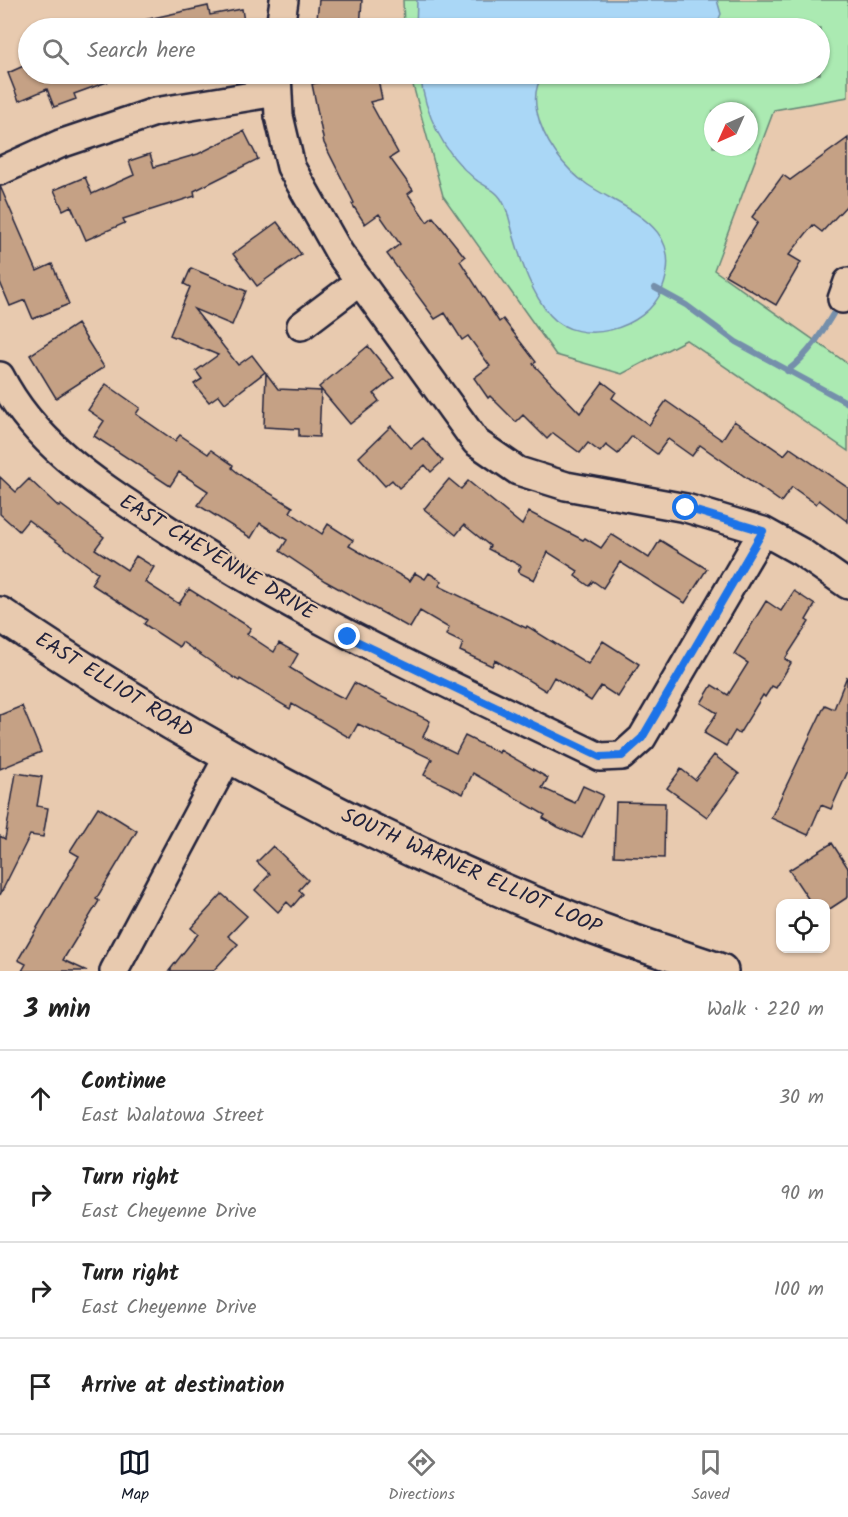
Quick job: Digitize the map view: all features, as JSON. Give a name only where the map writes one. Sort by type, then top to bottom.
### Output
[{"type":"main road","name":"EAST ELLIOT ROAD","points":[[0,614],[72,663],[228,757]]},
{"type":"main road","name":"SOUTH WARNER ELLIOT LOOP","points":[[228,757],[388,840],[568,918],[721,971]]},
{"type":"street","points":[[281,18],[284,0]]},
{"type":"street","points":[[0,171],[60,144],[155,112],[273,84]]},
{"type":"street","points":[[277,84],[279,116],[291,167],[359,282],[476,442],[518,471],[566,486],[686,508],[763,531],[801,552],[848,585]]},
{"type":"street","points":[[301,326],[359,282]]},
{"type":"street","name":"EAST CHEYENNE DRIVE","points":[[0,376],[8,392],[48,442],[88,477],[205,555],[348,637],[600,757],[622,756],[642,738],[763,531]]},
{"type":"street","points":[[114,971],[228,757]]},
{"type":"green space","points":[[403,0],[848,0],[848,97],[774,110],[758,153],[758,102],[704,102],[704,156],[757,156],[714,270],[848,364],[848,451],[686,340],[622,374],[556,355],[443,196],[413,84],[830,84],[830,18],[404,18]]},
{"type":"water","points":[[417,0],[717,0],[721,14],[719,18],[416,18]]},
{"type":"water","points":[[421,84],[538,84],[536,107],[540,123],[549,143],[563,162],[588,185],[636,213],[660,236],[666,251],[667,269],[662,290],[654,304],[627,324],[611,330],[594,332],[577,331],[562,325],[550,315],[528,278],[504,204],[496,193],[464,169],[445,145],[431,118]]},
{"type":"building","points":[[319,0],[362,0],[361,18],[317,18]]},
{"type":"building","points":[[208,6],[210,15],[242,9],[243,18],[153,18]]},
{"type":"building","points":[[18,68],[18,84],[101,84],[74,94],[76,99],[54,107],[47,89],[19,101],[8,73]]},
{"type":"building","points":[[312,84],[379,84],[382,99],[370,102],[398,153],[390,158],[413,190],[408,194],[427,222],[433,217],[465,257],[460,261],[499,322],[503,319],[536,362],[533,364],[580,413],[603,382],[616,392],[612,398],[649,425],[666,401],[722,440],[734,421],[784,455],[790,448],[848,488],[848,522],[819,500],[816,504],[792,487],[781,502],[700,445],[692,456],[668,439],[657,454],[632,436],[618,454],[606,445],[600,452],[588,443],[580,453],[553,433],[547,439],[523,415],[516,422],[490,396],[488,398],[474,378],[490,366],[468,336],[462,340],[445,313],[435,319],[387,254],[400,244],[379,214],[365,224],[352,204],[354,203],[324,143]]},
{"type":"building","points":[[244,131],[258,159],[194,191],[195,196],[123,219],[125,223],[86,240],[71,206],[63,210],[54,190],[85,177],[92,194],[134,175],[129,161],[150,154],[154,167],[198,154]]},
{"type":"building","points":[[848,138],[848,204],[822,232],[813,225],[789,255],[801,262],[776,305],[725,275],[758,222],[752,217],[783,175],[790,180]]},
{"type":"building","points":[[0,186],[37,271],[52,264],[69,304],[33,319],[25,300],[10,306],[0,282]]},
{"type":"building","points":[[277,222],[301,254],[257,286],[233,254]]},
{"type":"building","points":[[191,268],[246,291],[232,325],[194,309],[238,365],[252,355],[265,372],[225,403],[219,395],[209,402],[194,384],[202,379],[196,371],[218,355],[170,335],[190,287],[184,284]]},
{"type":"building","points":[[77,324],[104,367],[56,398],[30,355]]},
{"type":"building","points":[[368,346],[394,378],[374,394],[379,401],[350,424],[319,387]]},
{"type":"building","points":[[266,373],[278,389],[321,391],[319,437],[299,436],[299,429],[264,427]]},
{"type":"building","points":[[106,384],[140,408],[136,414],[175,441],[180,435],[208,454],[211,450],[233,465],[232,468],[243,477],[293,507],[290,512],[322,534],[328,524],[353,540],[349,546],[410,581],[415,573],[425,579],[429,573],[442,581],[439,586],[526,628],[527,626],[588,664],[603,641],[639,664],[618,697],[601,686],[591,701],[554,677],[546,691],[495,660],[492,666],[460,651],[463,643],[446,635],[449,628],[420,611],[410,628],[325,581],[280,551],[287,540],[260,523],[251,538],[198,505],[208,491],[179,472],[170,486],[94,436],[104,421],[88,410]]},
{"type":"building","points":[[391,426],[411,448],[423,438],[443,461],[431,472],[425,465],[399,488],[392,480],[385,486],[359,457]]},
{"type":"building","points":[[0,477],[16,492],[29,479],[59,507],[61,505],[104,537],[95,549],[127,570],[136,556],[154,567],[145,582],[179,604],[189,589],[251,628],[247,634],[274,652],[279,643],[298,654],[290,668],[318,685],[345,699],[354,683],[430,721],[423,737],[456,753],[465,736],[499,753],[500,750],[548,778],[542,788],[575,803],[583,786],[603,795],[582,838],[558,827],[543,818],[545,815],[473,773],[463,794],[424,775],[432,759],[358,724],[350,738],[292,704],[290,709],[240,679],[239,681],[182,642],[179,647],[144,624],[147,620],[91,584],[98,573],[28,520],[19,531],[0,514]]},
{"type":"building","points":[[449,479],[461,489],[468,481],[522,525],[529,512],[601,548],[611,534],[649,558],[660,540],[707,569],[685,603],[620,562],[603,588],[593,581],[589,586],[575,576],[578,571],[548,552],[534,580],[518,572],[521,566],[488,549],[490,546],[464,525],[456,535],[424,509]]},
{"type":"building","points":[[794,591],[815,605],[806,620],[809,622],[785,659],[791,663],[776,688],[772,686],[765,697],[763,695],[739,734],[735,731],[726,746],[704,733],[717,713],[701,703],[712,685],[728,695],[748,663],[734,654],[766,601],[781,611]]},
{"type":"building","points":[[847,676],[848,771],[831,809],[821,805],[808,835],[771,818],[825,705],[834,709]]},
{"type":"building","points":[[22,706],[41,752],[0,769],[0,715]]},
{"type":"building","points":[[714,755],[739,774],[707,817],[667,788],[681,769],[695,780]]},
{"type":"building","points":[[16,773],[42,777],[37,806],[48,808],[43,837],[30,835],[0,895],[0,836],[5,839]]},
{"type":"building","points":[[616,802],[665,803],[664,858],[614,856]]},
{"type":"building","points":[[98,807],[137,831],[96,899],[99,901],[63,960],[87,971],[22,971],[26,964],[18,960],[79,856],[70,851]]},
{"type":"building","points":[[832,843],[848,868],[848,897],[830,909],[830,899],[808,899],[789,870]]},
{"type":"building","points":[[273,846],[308,880],[299,890],[303,894],[292,907],[287,902],[278,912],[255,890],[270,874],[257,862]]},
{"type":"building","points":[[222,894],[247,916],[228,936],[238,944],[213,971],[169,971],[198,934],[191,928]]},
{"type":"waterway","points":[[655,288],[686,305],[736,342],[848,403]]},
{"type":"waterway","points":[[787,371],[810,348],[839,304]]},
{"type":"route","points":[[348,637],[600,757],[622,756],[642,738],[763,531],[686,508]]}]
